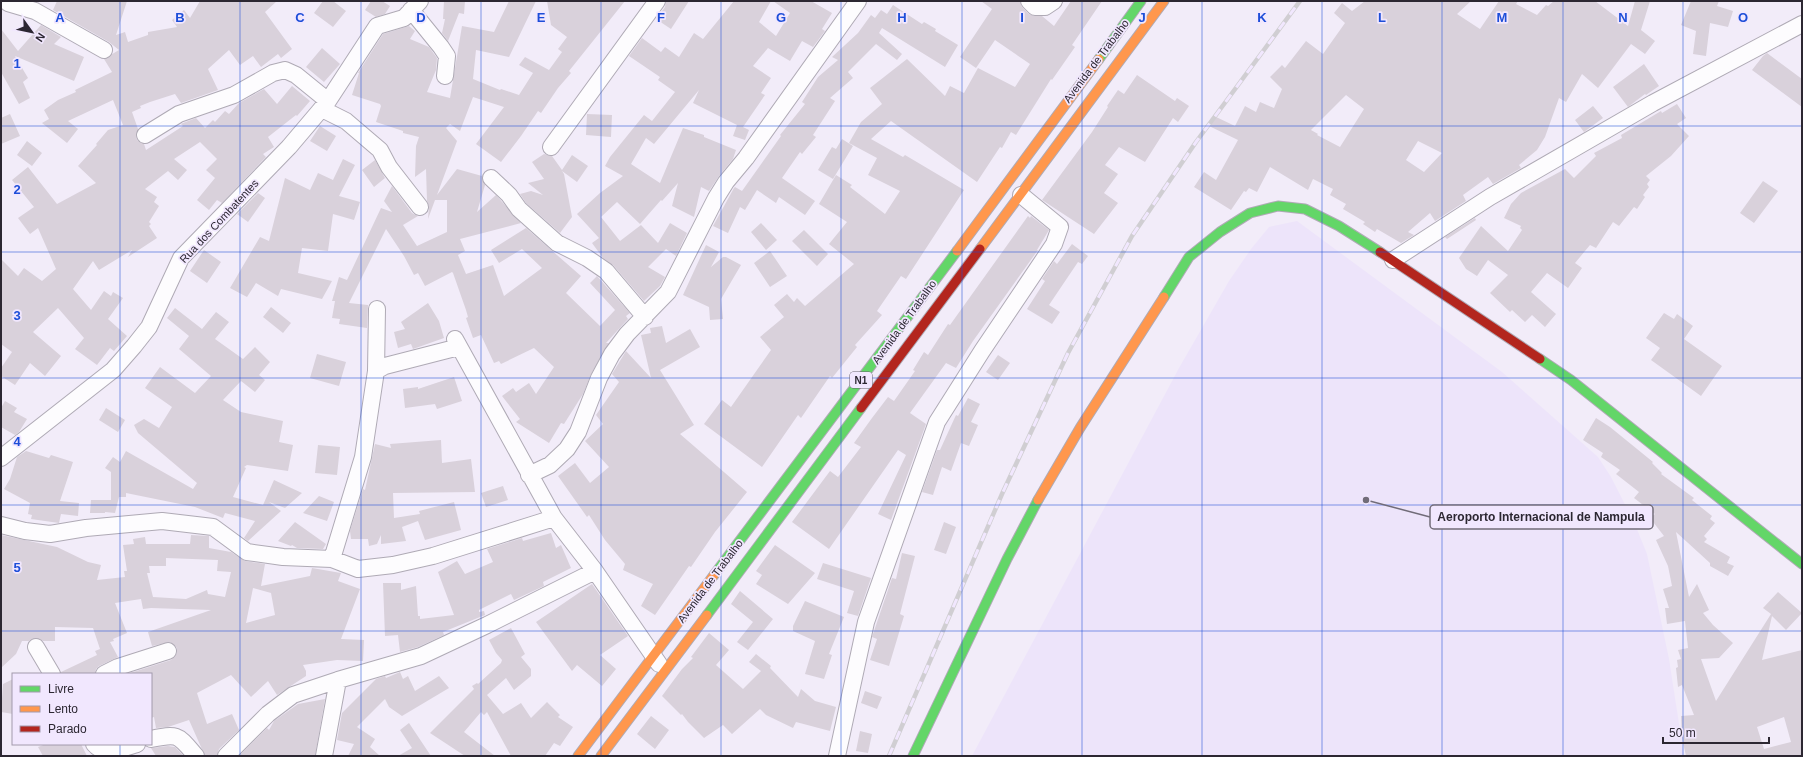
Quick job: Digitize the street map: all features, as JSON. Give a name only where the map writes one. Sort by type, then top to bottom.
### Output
[{"type":"main road","name":"Avenida de Trabalho","points":[[578,756],[860,382],[1141,1]]},
{"type":"main road","name":"Avenida de Trabalho","points":[[601,756],[1021,195],[1164,1]]},
{"type":"main road","points":[[1119,30],[1134,41]]},
{"type":"main road","points":[[913,756],[1033,508],[1080,428],[1189,257],[1220,232],[1250,213],[1278,206],[1305,209],[1339,226],[1393,260],[1570,380],[1802,564]]},
{"type":"main road","points":[[860,382],[873,393]]},
{"type":"main road","points":[[732,552],[745,565]]},
{"type":"street","points":[[529,475],[550,465],[567,449],[578,432],[599,378],[612,354],[627,334],[668,292],[716,198],[726,182],[746,158],[858,1]]},
{"type":"street","points":[[1030,1],[1035,7],[1045,7],[1054,1]]},
{"type":"street","points":[[551,147],[651,3]]},
{"type":"street","points":[[5,6],[35,11],[104,50]]},
{"type":"street","points":[[416,6],[447,56],[446,76]]},
{"type":"street","name":"Rua dos Combatentes","points":[[1,458],[113,370],[149,327],[180,258],[289,147],[325,105],[377,26],[404,18],[416,6]]},
{"type":"street","points":[[1393,260],[1490,197],[1653,104],[1802,24]]},
{"type":"street","points":[[145,135],[179,114],[234,95],[273,72],[285,70],[296,75],[325,105],[380,150],[389,167],[420,207]]},
{"type":"street","points":[[491,178],[509,195],[519,209],[557,243],[587,258],[606,271],[645,317]]},
{"type":"street","points":[[837,756],[866,622],[937,422],[982,351],[1054,244],[1060,227],[1021,195]]},
{"type":"street","points":[[332,559],[363,457],[375,383],[377,309]]},
{"type":"street","points":[[376,371],[385,366],[457,343],[554,518],[595,571],[653,656],[665,671]]},
{"type":"street","points":[[1,525],[25,531],[50,534],[86,528],[162,521],[213,527],[247,552],[283,557],[332,559],[358,570],[393,565],[433,556],[554,518]]},
{"type":"street","points":[[226,756],[268,714],[293,695],[338,680],[421,656],[487,626],[595,571]]},
{"type":"street","points":[[36,647],[51,673]]},
{"type":"street","points":[[106,673],[118,667],[168,651]]},
{"type":"street","points":[[324,756],[338,680]]},
{"type":"street","points":[[152,739],[172,735],[181,738],[196,756]]},
{"type":"street","points":[[95,745],[104,751],[115,751],[134,745]]},
{"type":"shaded area","points":[[1297,221],[1502,372],[1598,457],[1611,477],[1634,522],[1647,554],[1669,659],[1684,756],[972,756],[1179,368],[1229,281],[1251,249],[1269,227]]},
{"type":"building","points":[[57,1],[127,1],[116,35],[125,32],[128,42],[148,35],[148,32],[177,27],[172,20],[184,10],[190,18],[200,1],[277,1],[265,12],[292,49],[281,58],[278,54],[261,67],[253,56],[240,65],[229,50],[208,69],[218,90],[181,103],[175,94],[140,106],[141,108],[132,112],[138,129],[136,135],[137,140],[144,144],[146,150],[183,126],[181,124],[196,118],[205,128],[213,120],[215,122],[225,111],[229,114],[239,103],[264,89],[277,104],[292,86],[310,101],[297,116],[296,115],[268,137],[274,147],[263,154],[266,157],[222,203],[217,200],[209,210],[197,200],[215,178],[206,170],[217,159],[200,142],[174,159],[187,170],[178,180],[168,171],[145,189],[157,197],[154,202],[159,206],[149,222],[151,224],[149,226],[157,238],[128,257],[132,250],[99,270],[93,261],[73,289],[91,310],[104,291],[111,296],[113,292],[123,298],[108,319],[127,336],[114,351],[110,348],[97,365],[75,349],[84,338],[58,308],[33,332],[61,356],[45,376],[30,363],[15,385],[1,376],[1,368],[12,352],[1,344],[1,259],[18,276],[24,268],[42,281],[56,269],[38,228],[30,234],[18,218],[34,207],[12,180],[28,167],[57,204],[96,183],[78,166],[108,130],[123,125],[113,100],[68,121],[78,129],[67,143],[42,123],[49,119],[44,110],[58,100],[76,92],[75,90],[112,72],[104,59],[119,50],[109,42],[53,10]]},
{"type":"building","points":[[323,1],[333,1],[346,11],[333,27],[314,13]]},
{"type":"building","points":[[371,1],[382,1],[390,6],[385,14],[376,17],[365,10]]},
{"type":"building","points":[[444,1],[465,1],[464,14],[459,13],[448,41],[442,33],[445,19],[443,19]]},
{"type":"building","points":[[509,1],[536,1],[509,57],[476,50],[473,79],[500,90],[501,89],[519,95],[533,73],[519,65],[525,57],[549,70],[562,52],[558,49],[567,37],[551,25],[547,1],[625,1],[569,71],[571,73],[558,88],[541,113],[538,111],[501,162],[476,144],[504,107],[473,97],[460,131],[450,124],[446,128],[457,141],[437,195],[457,169],[482,176],[485,185],[477,212],[496,195],[521,223],[460,239],[465,251],[458,255],[466,274],[493,265],[504,296],[542,268],[522,249],[499,263],[491,250],[526,228],[581,276],[566,293],[600,326],[615,310],[590,283],[597,276],[630,313],[626,316],[628,319],[606,343],[609,343],[591,374],[583,394],[564,424],[561,423],[549,443],[516,422],[520,419],[502,396],[513,388],[516,392],[529,383],[536,394],[554,367],[534,348],[501,364],[499,361],[494,363],[481,335],[473,338],[466,318],[468,317],[466,310],[453,273],[452,272],[425,286],[418,273],[414,275],[404,256],[386,229],[349,303],[368,305],[367,328],[339,324],[340,319],[332,318],[335,301],[332,301],[339,277],[347,280],[381,208],[392,212],[384,201],[392,186],[412,213],[418,216],[403,225],[417,246],[447,232],[447,200],[435,200],[428,219],[429,206],[427,201],[426,169],[415,177],[416,146],[419,137],[403,133],[403,131],[376,122],[381,106],[380,104],[352,95],[358,73],[383,34],[409,26],[415,31],[410,39],[429,47],[437,58],[436,70],[427,92],[450,98],[462,26],[494,32]]},
{"type":"building","points":[[666,1],[689,1],[671,29],[656,19],[665,7]]},
{"type":"building","points":[[734,1],[771,1],[759,22],[776,36],[790,13],[773,1],[811,1],[832,13],[822,29],[825,31],[813,47],[802,41],[790,61],[768,48],[753,66],[771,78],[761,93],[765,95],[743,127],[749,130],[745,140],[733,136],[737,125],[693,103],[699,90],[654,144],[646,138],[631,164],[660,183],[683,128],[704,135],[704,137],[736,150],[733,159],[709,191],[701,187],[694,217],[672,206],[678,183],[640,224],[617,202],[601,217],[620,241],[641,225],[658,243],[670,223],[687,233],[676,256],[666,249],[648,267],[665,277],[660,286],[644,301],[613,265],[603,258],[592,243],[599,238],[577,214],[600,193],[623,176],[605,166],[610,157],[644,115],[652,121],[675,92],[658,80],[660,77],[629,56],[642,38],[661,52],[665,47],[679,57],[694,33],[703,39]]},
{"type":"building","points":[[981,1],[1020,1],[1022,7],[1029,14],[1042,16],[1054,26],[1071,1],[1102,1],[1072,45],[1075,47],[1052,80],[1051,79],[1016,135],[1011,132],[1002,148],[1000,147],[977,182],[891,121],[871,139],[903,157],[905,155],[964,190],[906,279],[901,276],[877,311],[882,315],[855,345],[857,347],[832,378],[830,376],[801,418],[798,415],[762,467],[704,424],[722,400],[731,407],[771,350],[760,337],[784,317],[774,305],[787,294],[794,302],[797,298],[805,306],[854,264],[829,244],[847,222],[819,204],[836,175],[852,185],[850,187],[885,214],[900,191],[868,175],[877,158],[849,143],[861,122],[882,104],[870,88],[907,59],[945,96],[950,86],[964,93],[978,68],[1015,87],[1030,64],[995,40],[976,68],[960,57],[992,9]]},
{"type":"building","points":[[1365,1],[1471,1],[1457,14],[1480,29],[1499,1],[1518,1],[1516,4],[1537,15],[1546,5],[1548,6],[1554,1],[1595,1],[1628,26],[1635,1],[1650,1],[1641,30],[1655,41],[1645,54],[1631,44],[1598,88],[1582,74],[1566,102],[1559,98],[1545,137],[1537,150],[1519,165],[1521,168],[1493,184],[1488,177],[1463,195],[1466,201],[1435,221],[1430,213],[1408,232],[1414,235],[1401,243],[1377,229],[1375,232],[1363,224],[1365,222],[1343,209],[1346,204],[1330,195],[1333,189],[1313,179],[1308,190],[1270,167],[1257,192],[1249,188],[1246,192],[1244,191],[1231,210],[1194,187],[1204,172],[1216,180],[1238,140],[1209,126],[1214,116],[1235,126],[1245,106],[1256,112],[1260,102],[1274,108],[1282,89],[1270,77],[1282,65],[1285,68],[1306,41],[1323,54],[1345,23],[1334,13],[1342,3],[1352,11]],"holes":[[[1346,95],[1364,109],[1340,147],[1317,135],[1318,134],[1311,130]],[[1418,141],[1442,153],[1424,172],[1406,160]]]},
{"type":"building","points":[[1691,1],[1719,1],[1717,6],[1733,11],[1728,27],[1710,23],[1706,56],[1693,54],[1696,31],[1681,25]]},
{"type":"building","points":[[893,5],[922,24],[924,22],[936,29],[935,31],[958,45],[945,67],[882,28],[879,33],[902,54],[897,60],[876,44],[848,72],[853,78],[830,98],[835,101],[813,135],[816,137],[802,154],[800,152],[782,178],[815,201],[805,215],[779,197],[776,203],[757,190],[745,210],[740,207],[728,233],[713,226],[734,188],[735,187],[742,191],[781,136],[780,135],[805,104],[802,102],[818,77],[838,60],[832,57],[858,33],[871,15],[875,18],[881,10],[887,14]]},
{"type":"building","points":[[41,25],[61,37],[54,44],[84,57],[74,81],[15,56],[28,78],[23,82],[30,98],[19,104],[1,72],[1,29],[18,51]]},
{"type":"building","points":[[322,48],[340,64],[324,82],[306,67]]},
{"type":"building","points":[[1767,53],[1802,79],[1802,107],[1752,70]]},
{"type":"building","points":[[1644,64],[1659,86],[1646,95],[1645,94],[1628,107],[1613,87]]},
{"type":"building","points":[[1137,75],[1175,101],[1177,98],[1189,106],[1178,122],[1173,118],[1145,162],[1119,147],[1105,165],[1118,174],[1104,193],[1118,203],[1094,234],[1042,200],[1092,132],[1118,90],[1124,94]]},
{"type":"building","points":[[1677,104],[1686,118],[1677,124],[1689,136],[1671,156],[1646,176],[1650,180],[1647,184],[1649,187],[1643,195],[1645,197],[1637,209],[1634,207],[1619,226],[1613,222],[1596,248],[1590,245],[1575,263],[1582,268],[1568,288],[1547,273],[1531,292],[1556,314],[1545,327],[1532,315],[1525,322],[1512,310],[1510,312],[1490,293],[1508,275],[1488,260],[1477,276],[1466,269],[1459,258],[1481,226],[1508,251],[1522,230],[1520,228],[1521,226],[1504,218],[1511,204],[1521,193],[1565,169],[1574,178],[1596,156],[1594,153],[1622,138],[1621,135],[1661,111],[1662,113]]},
{"type":"building","points":[[1593,106],[1603,118],[1584,132],[1575,120]]},
{"type":"building","points":[[10,114],[20,136],[1,144],[1,118]]},
{"type":"building","points":[[587,114],[612,115],[611,137],[586,135]]},
{"type":"building","points":[[320,126],[336,136],[327,151],[310,141]]},
{"type":"building","points":[[842,139],[853,146],[833,179],[818,170],[832,147],[836,149]]},
{"type":"building","points":[[27,141],[42,153],[32,166],[17,155]]},
{"type":"building","points":[[544,154],[552,156],[562,170],[572,155],[588,166],[577,182],[562,171],[564,174],[572,217],[560,233],[526,203],[520,194],[531,191],[543,195],[528,183],[544,179],[532,162]]},
{"type":"building","points":[[343,159],[355,165],[339,196],[360,202],[354,220],[333,214],[328,251],[302,248],[298,273],[332,281],[322,299],[281,289],[278,296],[256,283],[247,297],[230,288],[260,237],[269,241],[285,178],[310,190],[318,173],[333,180]]},
{"type":"building","points":[[375,160],[385,178],[374,187],[362,170]]},
{"type":"building","points":[[1763,181],[1778,191],[1754,223],[1740,213]]},
{"type":"building","points":[[258,193],[265,198],[248,222],[237,214]]},
{"type":"building","points":[[1028,216],[1030,218],[1031,216],[1049,230],[1038,250],[973,341],[956,368],[946,363],[910,413],[926,424],[891,520],[878,514],[906,455],[898,450],[829,549],[792,522],[830,471],[838,477],[861,447],[854,443],[872,418],[888,397],[894,401],[915,371],[913,370],[924,352],[928,355],[948,324],[950,325]]},
{"type":"building","points":[[1475,218],[1476,220],[1447,239],[1445,237]]},
{"type":"building","points":[[761,223],[777,240],[766,250],[751,232]]},
{"type":"building","points":[[804,230],[828,254],[817,266],[792,241]]},
{"type":"building","points":[[1072,244],[1088,256],[1082,264],[1078,262],[1049,305],[1060,312],[1052,324],[1027,309],[1045,281],[1042,279],[1054,261],[1057,264]]},
{"type":"building","points":[[706,245],[719,252],[711,267],[723,257],[726,257],[741,265],[721,299],[723,319],[710,320],[709,307],[683,295]]},
{"type":"building","points":[[204,250],[221,262],[207,283],[190,271]]},
{"type":"building","points":[[770,251],[787,276],[770,287],[754,263]]},
{"type":"building","points":[[428,303],[439,321],[444,338],[413,349],[411,344],[398,348],[394,332],[405,329],[401,322]]},
{"type":"building","points":[[271,307],[291,323],[283,333],[263,317]]},
{"type":"building","points":[[175,308],[202,329],[216,312],[229,322],[215,339],[243,359],[255,347],[270,362],[259,375],[265,380],[255,392],[241,381],[223,400],[241,412],[283,421],[279,442],[293,445],[288,471],[247,465],[244,467],[246,468],[233,497],[263,505],[274,480],[302,493],[285,508],[269,502],[281,511],[248,541],[244,538],[255,521],[225,513],[223,518],[195,507],[126,493],[126,497],[119,497],[115,513],[90,513],[91,500],[111,500],[111,472],[105,468],[113,457],[120,462],[126,451],[193,489],[197,483],[138,433],[134,425],[144,419],[159,428],[172,407],[145,388],[160,367],[195,393],[211,376],[179,349],[189,336],[167,318]]},
{"type":"building","points":[[1664,313],[1674,319],[1677,314],[1693,326],[1684,339],[1722,366],[1701,396],[1651,360],[1660,348],[1646,338]]},
{"type":"building","points":[[662,326],[666,343],[690,329],[700,347],[660,370],[694,425],[680,434],[747,492],[715,532],[691,567],[689,566],[655,615],[641,606],[653,584],[623,570],[625,564],[605,540],[589,515],[587,517],[558,476],[575,463],[590,483],[609,467],[585,441],[603,424],[596,415],[619,382],[612,374],[626,351],[651,378],[641,335],[651,333],[650,328]]},
{"type":"building","points":[[317,354],[346,362],[339,386],[310,378]]},
{"type":"building","points":[[998,355],[1010,363],[998,380],[986,372]]},
{"type":"building","points":[[454,377],[462,401],[437,409],[435,404],[405,408],[403,389],[418,387],[418,389]]},
{"type":"building","points":[[968,398],[980,404],[971,422],[978,425],[969,446],[961,443],[951,471],[942,467],[933,495],[922,492],[937,450],[940,450],[956,415],[958,416]]},
{"type":"building","points":[[5,401],[17,408],[14,412],[27,419],[19,432],[15,435],[1,427],[1,408]]},
{"type":"building","points":[[106,408],[125,420],[118,432],[99,420]]},
{"type":"building","points":[[1596,418],[1610,427],[1653,462],[1652,463],[1662,473],[1661,474],[1694,498],[1692,500],[1712,516],[1710,519],[1715,523],[1704,536],[1707,539],[1704,542],[1730,557],[1727,563],[1734,566],[1728,576],[1710,566],[1710,563],[1676,532],[1689,597],[1697,584],[1709,610],[1703,613],[1713,625],[1733,643],[1719,658],[1701,659],[1716,701],[1771,614],[1763,608],[1778,592],[1802,613],[1786,630],[1772,616],[1762,660],[1802,650],[1802,756],[1686,756],[1682,738],[1681,716],[1694,715],[1682,685],[1678,687],[1676,668],[1678,667],[1677,660],[1681,659],[1678,650],[1688,648],[1685,621],[1667,624],[1665,608],[1669,608],[1663,589],[1672,586],[1668,566],[1656,540],[1664,536],[1650,518],[1655,514],[1634,498],[1639,492],[1616,474],[1620,470],[1601,457],[1603,453],[1583,440]],"holes":[[[1784,717],[1791,742],[1764,749],[1757,727]]]},
{"type":"building","points":[[441,440],[442,463],[471,459],[475,492],[393,493],[394,518],[420,514],[419,511],[454,502],[461,530],[425,540],[418,521],[402,527],[406,541],[381,544],[381,535],[377,544],[369,546],[368,539],[351,539],[350,531],[363,489],[365,490],[375,444],[391,448],[390,444]]},
{"type":"building","points":[[318,445],[340,447],[337,475],[315,473]]},
{"type":"building","points":[[26,451],[49,458],[51,455],[73,462],[60,501],[79,503],[78,516],[61,514],[59,523],[31,519],[32,515],[28,514],[30,503],[4,489],[10,479],[17,457]]},
{"type":"building","points":[[503,486],[508,500],[486,507],[481,493]]},
{"type":"building","points":[[319,496],[334,502],[327,521],[303,513]]},
{"type":"building","points":[[295,522],[326,544],[323,549],[297,548],[278,541]]},
{"type":"building","points":[[944,522],[956,527],[946,554],[934,550]]},
{"type":"building","points":[[551,533],[556,548],[561,545],[571,568],[543,582],[544,586],[514,600],[511,594],[479,610],[479,612],[484,611],[485,615],[443,632],[444,635],[418,647],[400,652],[398,635],[385,636],[383,583],[401,583],[401,590],[416,586],[418,616],[420,616],[420,619],[454,615],[438,572],[457,561],[465,574],[493,562],[487,549],[522,538],[523,541]]},
{"type":"building","points":[[1,535],[57,547],[88,562],[101,565],[97,580],[125,577],[124,571],[127,571],[123,545],[134,544],[133,539],[145,537],[146,544],[190,544],[191,535],[209,536],[209,548],[231,552],[245,561],[265,564],[261,586],[310,576],[312,568],[341,573],[338,581],[360,589],[341,639],[364,640],[363,661],[337,660],[303,665],[306,671],[306,676],[277,695],[268,681],[251,697],[231,675],[197,693],[207,724],[232,714],[239,730],[219,749],[217,756],[205,756],[189,720],[168,727],[156,728],[154,717],[152,718],[152,673],[130,673],[171,660],[177,653],[177,648],[170,642],[152,646],[148,632],[211,610],[143,609],[141,599],[115,603],[127,633],[113,639],[114,641],[110,642],[118,657],[99,666],[96,669],[95,673],[61,673],[97,655],[95,651],[100,649],[93,628],[55,627],[55,641],[43,641],[36,638],[29,641],[22,641],[16,654],[1,668]],"holes":[[[166,558],[218,560],[217,571],[231,572],[225,597],[208,594],[207,590],[186,599],[153,597],[147,573],[150,573],[149,566],[166,566]],[[253,588],[271,593],[275,615],[246,623]]]},
{"type":"building","points":[[775,545],[815,573],[788,604],[756,584],[762,575],[756,571]]},
{"type":"building","points":[[902,553],[915,556],[900,614],[904,616],[889,666],[870,660],[877,639],[872,637],[892,578],[896,579]]},
{"type":"building","points":[[823,563],[871,578],[858,616],[847,613],[854,591],[817,579]]},
{"type":"building","points":[[592,584],[628,636],[600,655],[616,669],[602,686],[577,665],[572,671],[536,622]]},
{"type":"building","points":[[740,591],[773,619],[748,650],[737,642],[753,622],[731,604]]},
{"type":"building","points":[[805,601],[844,617],[829,654],[832,655],[824,679],[805,674],[815,641],[793,631],[793,626]]},
{"type":"building","points":[[511,628],[525,654],[521,657],[531,669],[531,676],[514,690],[506,678],[487,695],[503,714],[521,703],[531,718],[547,702],[560,715],[558,717],[573,727],[560,746],[554,743],[545,756],[511,756],[487,712],[484,715],[481,712],[464,732],[495,756],[465,756],[430,733],[474,689],[472,686],[477,683],[478,684],[501,663],[502,660],[496,653],[489,640]]},
{"type":"building","points":[[709,633],[729,650],[716,665],[743,689],[761,671],[749,662],[756,654],[771,666],[770,668],[798,697],[801,689],[815,701],[836,707],[830,731],[796,722],[793,728],[766,715],[760,709],[732,734],[723,725],[704,738],[682,714],[681,715],[662,696],[682,669],[693,658],[691,657]]},
{"type":"building","points":[[400,672],[403,679],[408,676],[415,691],[439,676],[449,688],[402,716],[389,707],[385,699],[357,727],[375,739],[370,747],[380,756],[348,756],[354,744],[337,740],[342,713],[376,679],[385,676],[386,678]]},
{"type":"building","points":[[12,680],[12,714],[1,712],[3,684]]},
{"type":"building","points":[[865,691],[882,697],[877,709],[861,703]]},
{"type":"building","points":[[325,699],[315,756],[239,756],[267,728],[269,730],[274,721],[298,704]]},
{"type":"building","points":[[651,716],[669,730],[655,749],[637,734]]},
{"type":"building","points":[[409,723],[431,756],[398,756],[412,748],[400,730]]},
{"type":"building","points":[[860,731],[872,734],[868,753],[856,751]]},
{"type":"building","points":[[43,745],[82,745],[87,756],[43,756],[38,747]]},
{"type":"building","points":[[168,746],[175,747],[184,756],[156,756],[151,748]]},
{"type":"railway","points":[[889,756],[1002,494],[1068,353],[1132,236],[1196,142],[1300,1]]},
{"type":"traffic: fast","points":[[1099,59],[1141,1]]},
{"type":"traffic: fast","points":[[1164,297],[1189,257],[1220,232],[1250,213],[1278,206],[1305,209],[1339,226],[1380,252]]},
{"type":"traffic: fast","points":[[714,575],[957,251]]},
{"type":"traffic: fast","points":[[1540,359],[1571,380],[1802,564]]},
{"type":"traffic: fast","points":[[707,615],[861,408]]},
{"type":"traffic: fast","points":[[913,756],[1007,559],[1038,500]]},
{"type":"traffic: slow","points":[[980,249],[1164,1]]},
{"type":"traffic: slow","points":[[957,251],[1099,59]]},
{"type":"traffic: slow","points":[[1038,500],[1080,428],[1164,297]]},
{"type":"traffic: slow","points":[[578,756],[714,575]]},
{"type":"traffic: slow","points":[[601,756],[707,615]]},
{"type":"traffic: jam","points":[[861,408],[980,249]]},
{"type":"traffic: jam","points":[[1380,252],[1540,359]]},
{"type":"place","name":"Aeroporto Internacional de Nampula","points":[[1366,500]]}]
